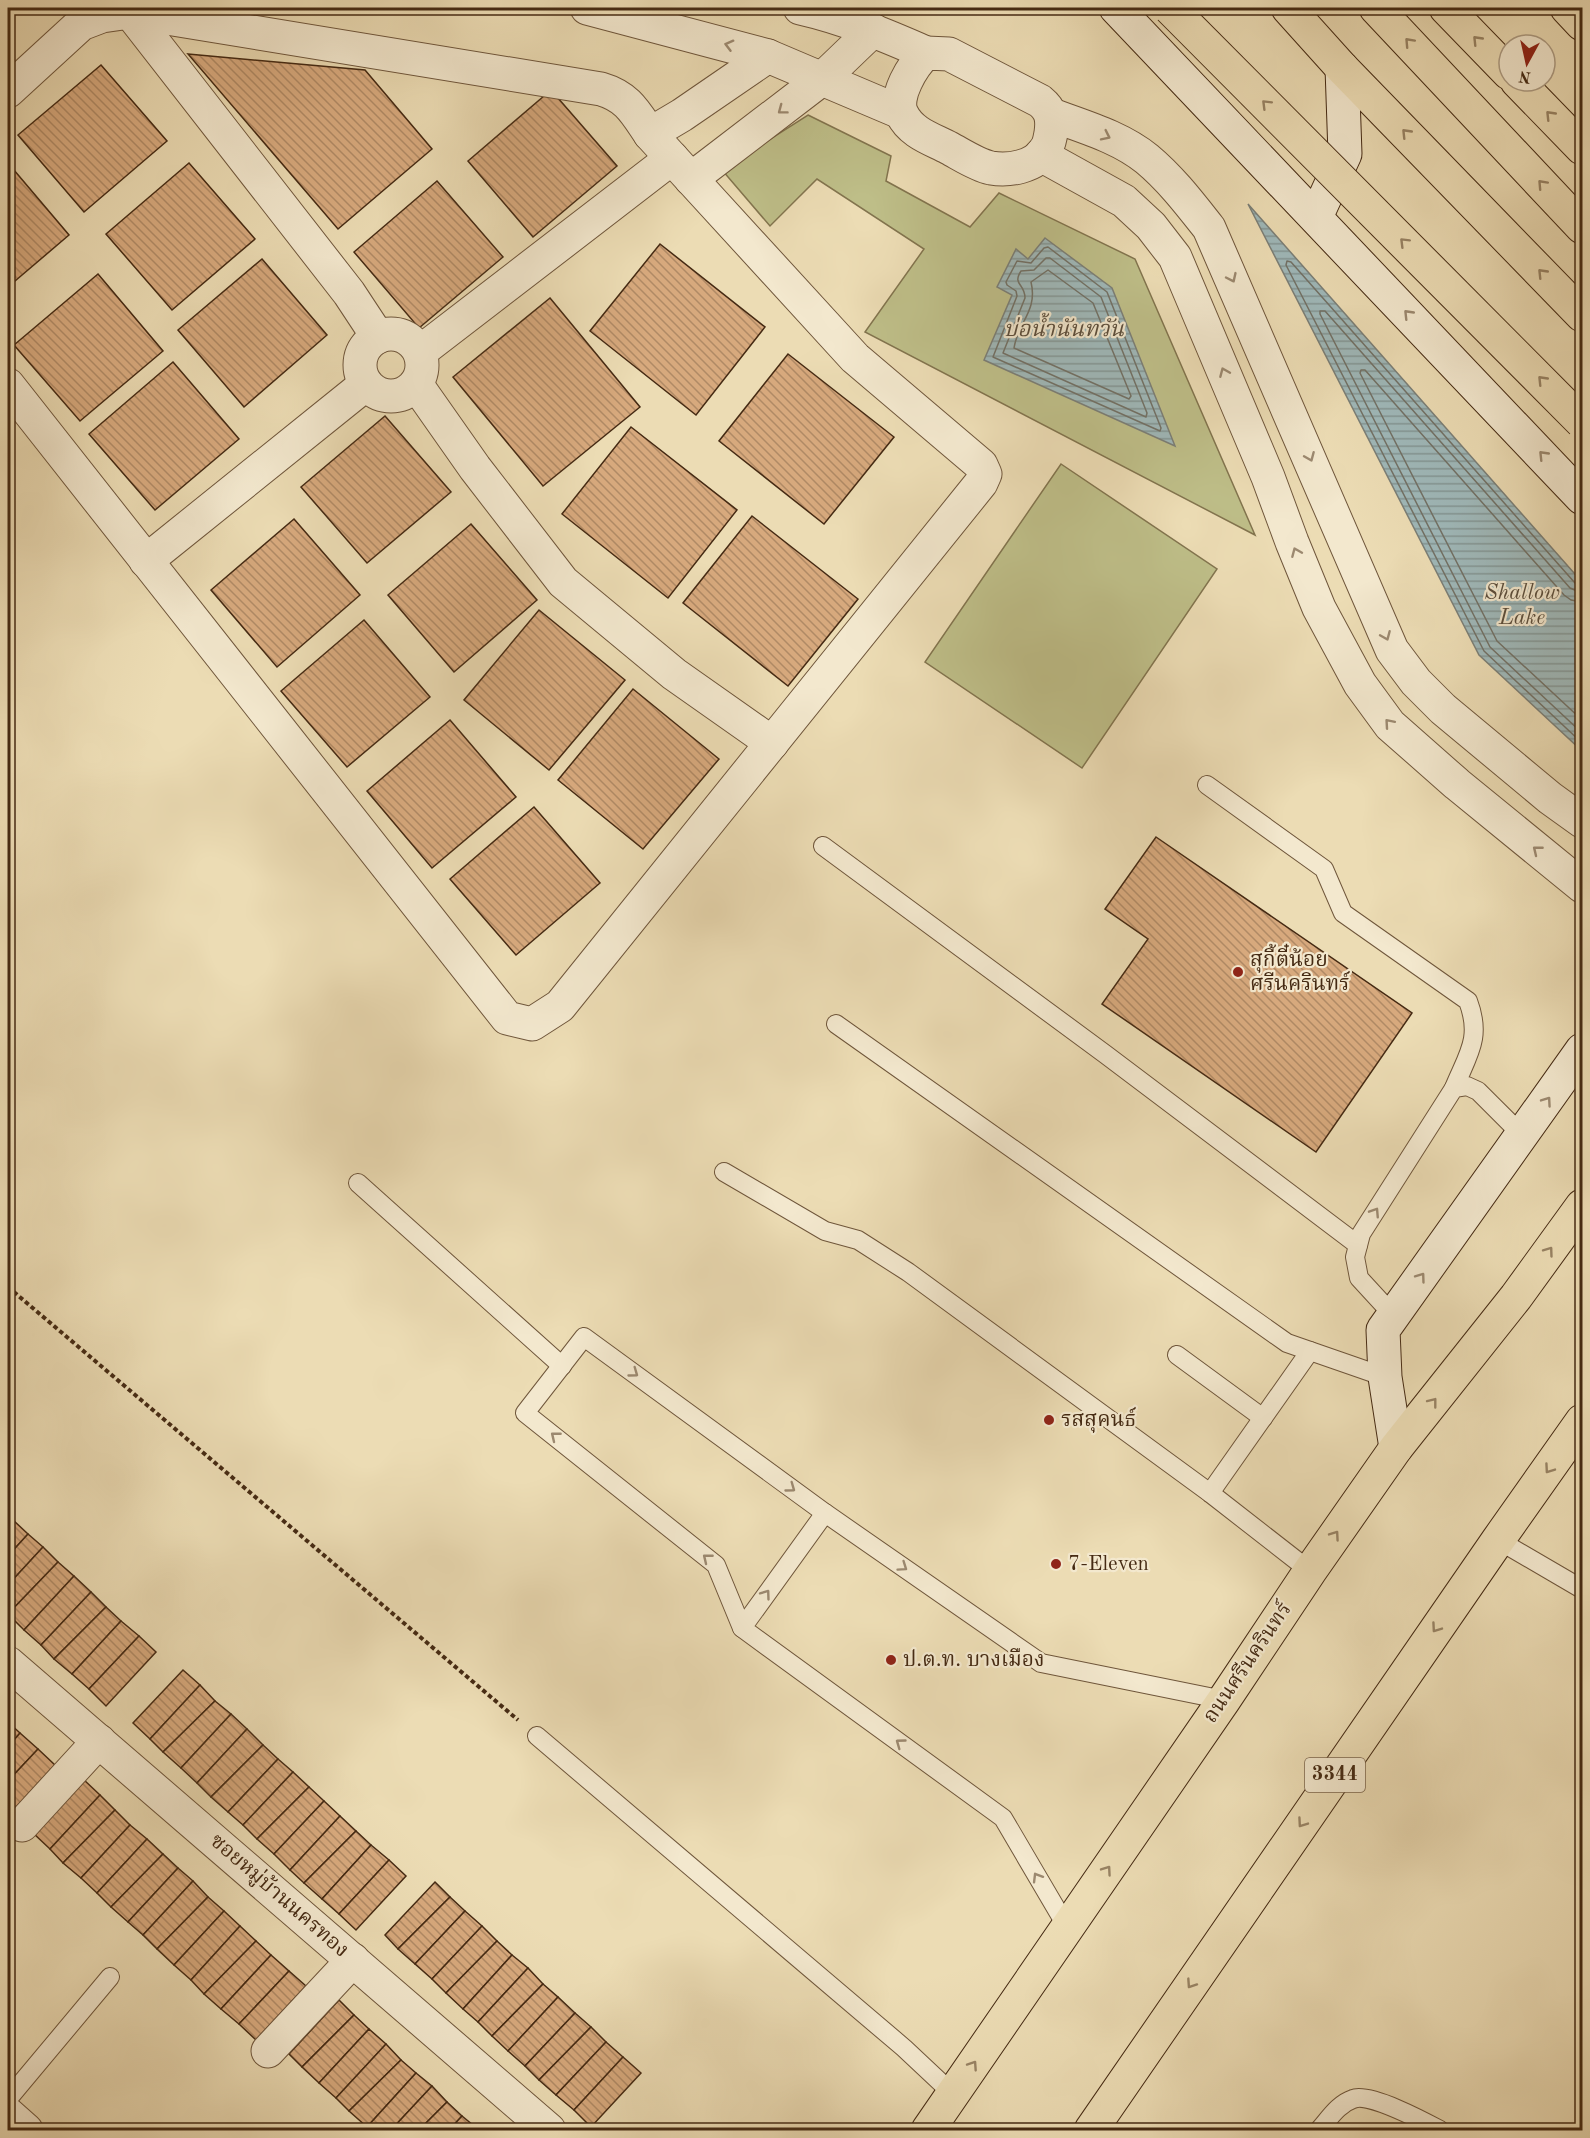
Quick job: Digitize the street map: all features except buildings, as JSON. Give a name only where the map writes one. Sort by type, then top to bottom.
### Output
[{"type":"main road","points":[[1170,8],[1582,422]]},
{"type":"main road","points":[[1287,8],[1342,68],[1582,315]]},
{"type":"main road","points":[[1376,8],[1582,227]]},
{"type":"main road","points":[[1446,8],[1497,61]]},
{"type":"main road","points":[[1567,8],[1582,24]]},
{"type":"main road","points":[[1529,93],[1582,148]]},
{"type":"main road","name":"ถนนศรีนครินทร์","points":[[928,2130],[1396,1448],[1516,1297],[1582,1206]]},
{"type":"main road","name":"3344","points":[[1091,2130],[1582,1421]]},
{"type":"street","points":[[587,8],[768,56],[900,112],[912,129],[990,167],[1004,169],[1023,167],[1046,150],[1052,116],[1049,108],[1040,101],[949,54],[926,53],[873,30],[828,14],[800,8]]},
{"type":"street","points":[[1116,8],[1582,498]]},
{"type":"street","points":[[8,91],[81,24],[102,16],[130,12],[601,89],[617,94],[629,104],[650,134],[681,169],[855,358],[981,465],[985,474],[981,483],[560,1006],[532,1024],[507,1018],[8,385]]},
{"type":"street","points":[[130,12],[349,293],[378,337]]},
{"type":"street","points":[[420,352],[681,169],[823,78],[873,30]]},
{"type":"street","points":[[900,112],[902,90],[918,60],[926,53]]},
{"type":"street","points":[[650,134],[768,56]]},
{"type":"street","points":[[1316,217],[1345,154],[1342,68]]},
{"type":"street","points":[[1052,116],[1104,134],[1146,158],[1175,185],[1209,228],[1392,650],[1416,682],[1436,702],[1550,798],[1582,821]]},
{"type":"street","points":[[1041,155],[1124,201],[1151,226],[1175,257],[1268,477],[1319,608],[1355,675],[1390,725],[1457,784],[1582,886]]},
{"type":"street","points":[[397,335],[406,338],[420,352],[422,369],[416,384],[408,391],[390,396],[381,395],[366,384],[362,376],[361,358],[370,342],[378,337],[397,335]]},
{"type":"street","points":[[146,561],[366,384]]},
{"type":"street","points":[[416,384],[475,468],[563,582],[674,674],[772,743]]},
{"type":"street","points":[[1457,784],[1487,746]]},
{"type":"street","points":[[1396,1448],[1385,1377],[1383,1330],[1582,1050]]},
{"type":"street","name":"ซอยหมู่บ้านนครทอง","points":[[8,1663],[549,2130]]},
{"type":"street","points":[[22,1825],[99,1741]]},
{"type":"street","points":[[268,2051],[353,1960]]},
{"type":"street","points":[[8,2114],[26,2130]]},
{"type":"lane","points":[[1207,785],[1324,869],[1343,913],[1468,1001],[1474,1017],[1475,1036],[1454,1088],[1361,1234],[1358,1245],[1355,1257],[1359,1278],[1393,1315]]},
{"type":"lane","points":[[823,846],[1105,1054],[1358,1245]]},
{"type":"lane","points":[[836,1024],[1287,1343],[1385,1377]]},
{"type":"lane","points":[[1454,1088],[1467,1086],[1478,1091],[1523,1136]]},
{"type":"lane","points":[[724,1172],[825,1231],[858,1240],[908,1272],[1210,1493],[1310,1571]]},
{"type":"lane","points":[[358,1183],[562,1366]]},
{"type":"lane","points":[[1068,1927],[1003,1818],[742,1628],[716,1565],[525,1413],[584,1337],[825,1513],[1041,1663],[1224,1700]]},
{"type":"lane","points":[[1210,1493],[1310,1351]]},
{"type":"lane","points":[[1177,1355],[1263,1418]]},
{"type":"lane","points":[[742,1628],[825,1513]]},
{"type":"lane","points":[[1498,1540],[1582,1588]]},
{"type":"lane","points":[[537,1736],[904,2048],[953,2094]]},
{"type":"lane","points":[[8,2099],[110,1977]]},
{"type":"lane","points":[[1319,2130],[1336,2109],[1354,2098],[1367,2099],[1417,2116],[1440,2130]]},
{"type":"path","points":[[8,1287],[537,1736]]},
{"type":"green space","points":[[808,115],[891,156],[886,181],[970,227],[999,193],[1135,259],[1255,535],[865,332],[924,249],[817,179],[770,226],[722,170]]},
{"type":"green space","points":[[1061,464],[1217,569],[1082,768],[925,662]]},
{"type":"water","name":"Shallow Lake","points":[[1248,204],[1582,582],[1582,751],[1479,655]]},
{"type":"water","name":"บ่อน้ำนันทวัน","points":[[1045,238],[1112,288],[1175,446],[984,360],[1012,295],[997,287],[1016,249],[1028,259]]},
{"type":"place","name":"สุกี้ตี๋น้อย ศรีนครินทร์","points":[[1238,972]]},
{"type":"place","name":"รสสุคนธ์","points":[[1049,1420]]},
{"type":"place","name":"7-Eleven","points":[[1056,1564]]},
{"type":"place","name":"ป.ต.ท. บางเมือง","points":[[891,1660]]}]
